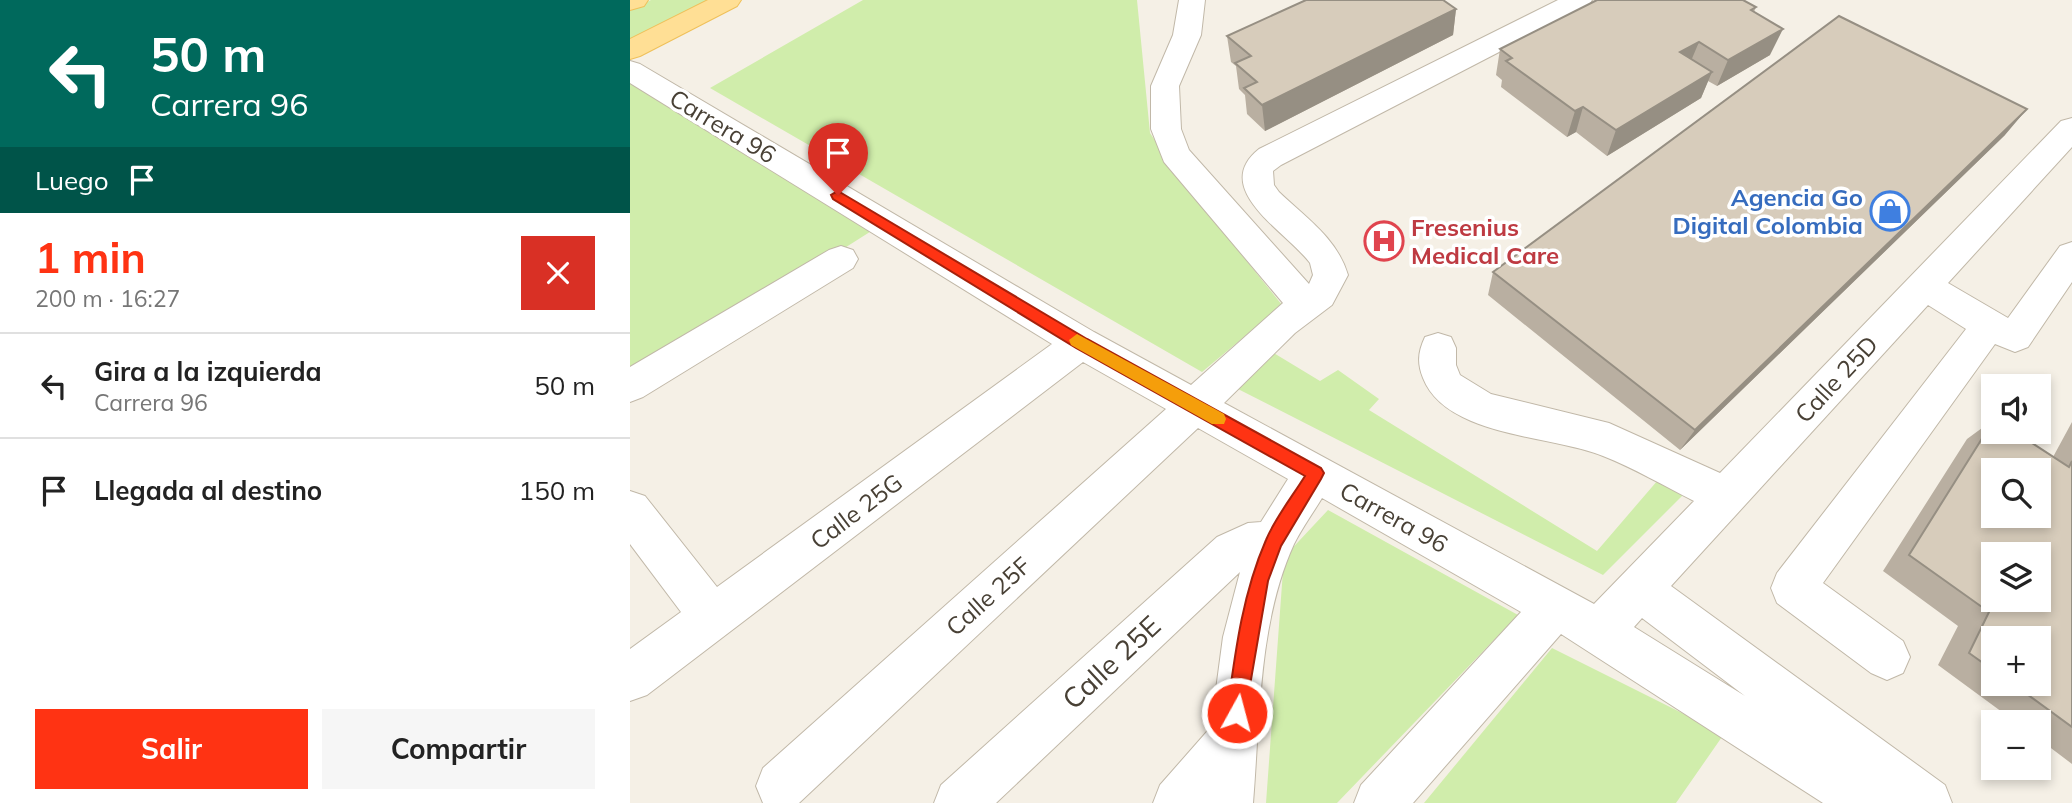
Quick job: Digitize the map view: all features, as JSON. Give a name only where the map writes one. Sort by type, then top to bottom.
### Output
[{"type":"main road","points":[[630,2],[635,0]]},
{"type":"main road","points":[[630,50],[728,0]]},
{"type":"street","points":[[1192,0],[1187,35],[1165,86],[1166,129],[1175,154],[1306,305]]},
{"type":"street","name":"Calle 25F","points":[[780,786],[1196,407],[1284,321],[1324,291],[1329,279],[1329,266],[1316,246],[1262,193],[1256,181],[1257,170],[1270,157],[1579,0]]},
{"type":"street","name":"Carrera 96","points":[[630,70],[1081,343],[1599,631],[1846,797]]},
{"type":"street","name":"Calle 25D","points":[[1599,631],[2072,128]]},
{"type":"street","points":[[1924,285],[1989,326],[2015,337],[2072,256]]},
{"type":"street","points":[[630,386],[841,258]]},
{"type":"street","points":[[1887,657],[1793,589],[1989,326]]},
{"type":"street","name":"Calle 25G","points":[[630,678],[1081,343]]},
{"type":"street","points":[[1438,348],[1437,365],[1445,384],[1481,408],[1609,440],[1726,496]]},
{"type":"street","points":[[1228,803],[1247,641],[1259,581],[1274,542],[1315,473]]},
{"type":"street","points":[[630,510],[712,617]]},
{"type":"street","name":"Calle 25E","points":[[959,803],[1232,551],[1248,543],[1274,542]]},
{"type":"street","points":[[1639,589],[1927,803]]},
{"type":"street","points":[[1379,803],[1555,607]]},
{"type":"street","points":[[1178,803],[1234,737]]},
{"type":"green space","points":[[651,0],[708,0],[630,40],[630,10]]},
{"type":"green space","points":[[863,0],[1137,0],[1150,133],[1180,178],[1282,305],[1202,372],[710,88]]},
{"type":"green space","points":[[630,70],[884,223],[630,384]]},
{"type":"green space","points":[[1267,349],[1320,381],[1338,370],[1379,399],[1369,410],[1597,551],[1664,473],[1686,492],[1603,575],[1236,388]]},
{"type":"green space","points":[[1328,510],[1518,615],[1337,803],[1266,803],[1284,557]]},
{"type":"green space","points":[[1552,648],[1724,734],[1676,803],[1424,803]]},
{"type":"building","points":[[1306,0],[1443,0],[1456,9],[1262,105],[1244,88],[1257,82],[1235,63],[1251,56],[1227,36]]},
{"type":"building","points":[[1597,0],[1743,0],[1756,7],[1751,10],[1783,29],[1728,60],[1699,42],[1680,52],[1712,72],[1616,130],[1583,107],[1575,111],[1506,61],[1512,58],[1500,49]]},
{"type":"building","points":[[1839,16],[2027,109],[1695,430],[1493,272]]},
{"type":"building","points":[[1981,440],[1981,444],[2034,444],[2069,467],[2072,461],[2072,727],[2029,696],[2051,696],[2051,626],[1982,626],[1989,612],[2051,612],[2051,542],[1981,542],[1981,606],[1909,555]]},
{"type":"building","points":[[1981,628],[1981,662],[1969,653]]},
{"type":"slow traffic","points":[[1077,340],[1218,419]]},
{"type":"place","name":"Agencia Go Digital Colombia","points":[[1890,211]]},
{"type":"place","name":"Fresenius Medical Care","points":[[1384,241]]},
{"type":"route","points":[[838,195],[1081,343],[1315,473],[1274,542],[1259,581],[1237,713]]}]
